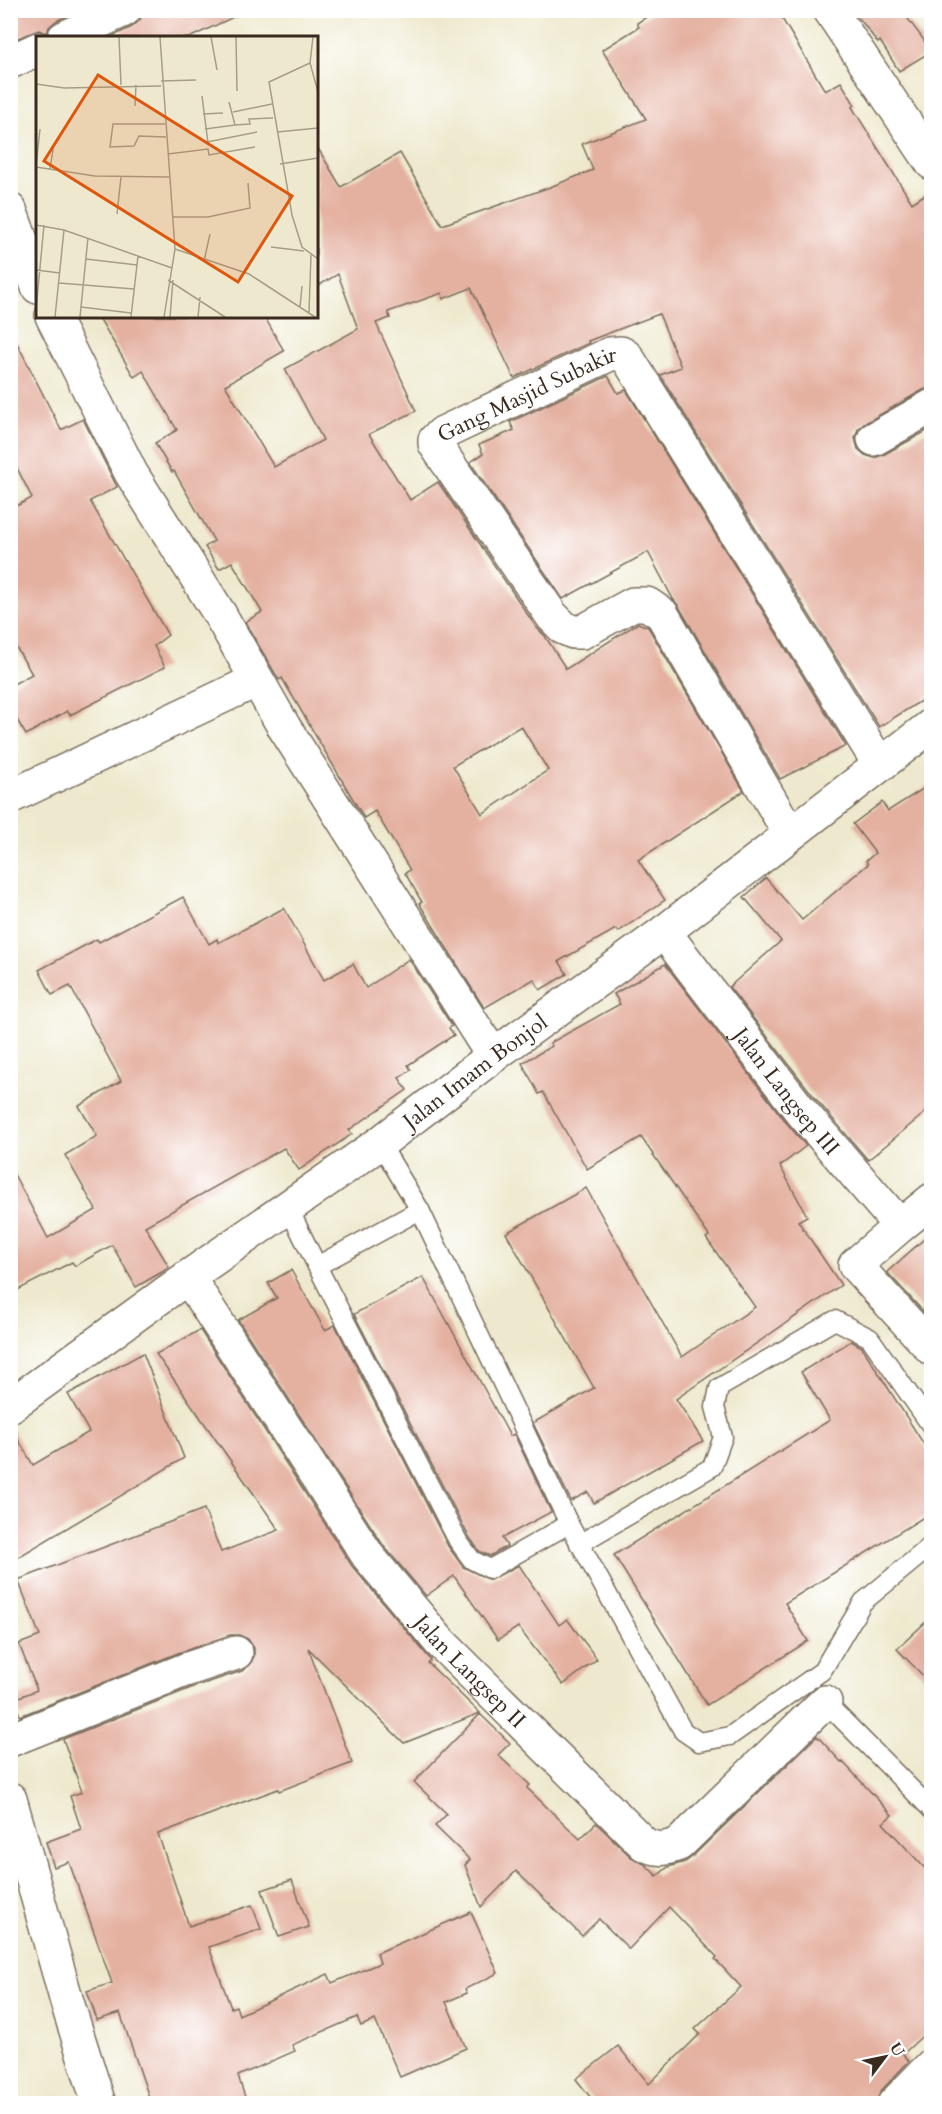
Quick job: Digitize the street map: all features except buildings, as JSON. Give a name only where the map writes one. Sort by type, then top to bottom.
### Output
[{"type":"street","points":[[68,36],[124,10]]},
{"type":"street","points":[[830,10],[932,163]]},
{"type":"street","points":[[10,62],[36,51]]},
{"type":"street","points":[[10,210],[36,281]]},
{"type":"street","points":[[53,318],[131,473],[219,613],[284,727],[493,1056]]},
{"type":"street","name":"Gang Masjid Subakir","points":[[790,834],[662,614],[647,604],[633,604],[582,632],[573,632],[564,628],[542,603],[435,444],[435,440],[443,433],[610,354],[621,353],[627,357],[880,765]]},
{"type":"street","points":[[874,439],[932,406]]},
{"type":"street","points":[[10,797],[257,680]]},
{"type":"street","name":"Jalan Imam Bonjol","points":[[10,1406],[188,1277],[380,1143],[493,1056],[664,932],[932,725]]},
{"type":"street","name":"Jalan Langsep III","points":[[664,932],[800,1110],[890,1235]]},
{"type":"street","points":[[932,1200],[855,1265],[932,1349]]},
{"type":"street","name":"Jalan Langsep II","points":[[188,1277],[368,1556],[439,1641],[644,1844],[663,1850],[679,1844],[825,1702]]},
{"type":"street","points":[[10,1740],[184,1670],[236,1653]]},
{"type":"street","points":[[10,1799],[64,1991],[99,2103]]},
{"type":"street","points":[[894,2103],[932,2065]]},
{"type":"lane","points":[[380,1143],[420,1210],[579,1544],[683,1731],[699,1742],[730,1736],[822,1671],[863,1602],[932,1545]]},
{"type":"lane","points":[[288,1207],[458,1541],[472,1560],[490,1569],[569,1524]]},
{"type":"lane","points":[[317,1266],[420,1210]]},
{"type":"lane","points":[[579,1544],[712,1467],[723,1437],[716,1407],[719,1388],[835,1320],[870,1338],[932,1427]]},
{"type":"lane","points":[[825,1702],[932,1810]]}]
